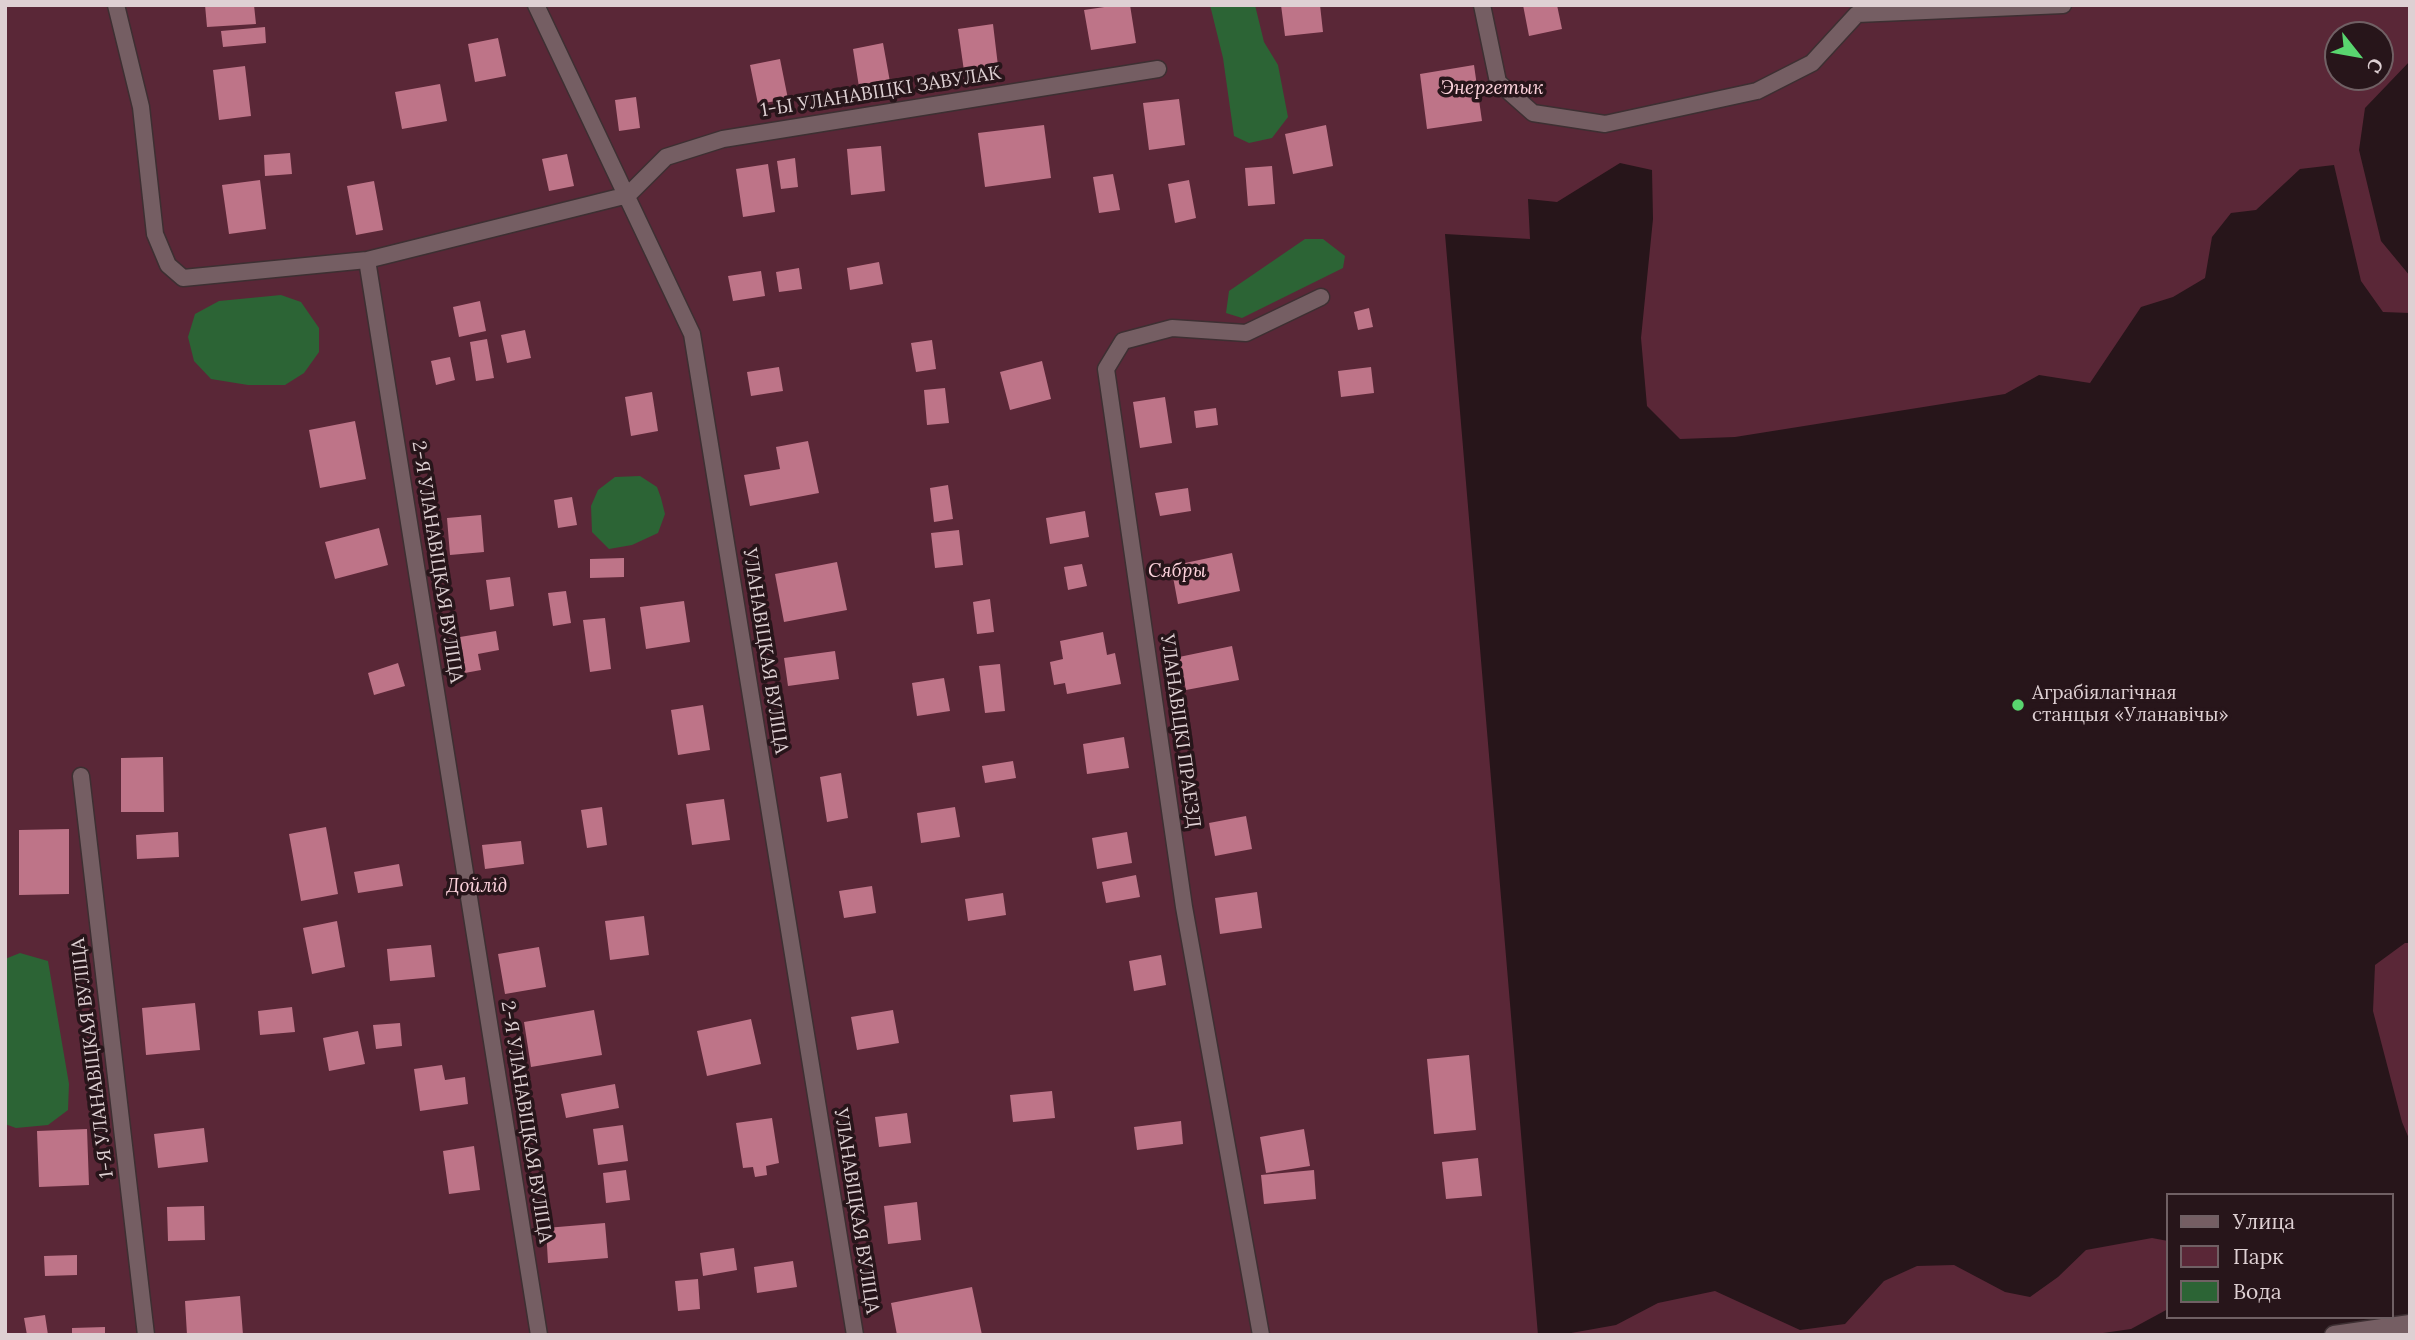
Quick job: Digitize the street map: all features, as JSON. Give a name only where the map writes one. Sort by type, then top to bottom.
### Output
[{"type":"street","points":[[2334,1335],[2410,1324]]},
{"type":"lane","points":[[116,5],[141,107],[155,234],[169,265],[183,278],[368,260],[628,195]]},
{"type":"lane","name":"УЛАНАВІЦКАЯ ВУЛІЦА","points":[[536,5],[692,334],[855,1335]]},
{"type":"lane","points":[[1482,5],[1498,82],[1533,113],[1605,124],[1757,91],[1812,63],[1854,10],[2063,5]]},
{"type":"lane","name":"1-Ы УЛАНАВІЦКІ ЗАВУЛАК","points":[[628,195],[666,157],[723,139],[1158,69]]},
{"type":"lane","name":"2-Я УЛАНАВІЦКАЯ ВУЛІЦА","points":[[368,260],[539,1335]]},
{"type":"lane","name":"УЛАНАВІЦКІ ПРАЕЗД","points":[[1261,1335],[1184,907],[1106,369],[1123,341],[1172,328],[1246,333],[1321,297]]},
{"type":"lane","name":"1-Я УЛАНАВІЦКАЯ ВУЛІЦА","points":[[81,776],[146,1335]]},
{"type":"green space","points":[[5,5],[2410,5],[2410,61],[2394,78],[2394,21],[2324,21],[2324,91],[2381,91],[2365,108],[2359,150],[2381,241],[2410,276],[2410,313],[2383,312],[2361,281],[2334,165],[2300,169],[2256,210],[2231,213],[2212,237],[2205,278],[2173,297],[2141,307],[2090,383],[2039,375],[2005,394],[1735,437],[1680,439],[1647,406],[1641,338],[1653,219],[1652,170],[1620,163],[1557,202],[1528,199],[1530,239],[1445,234],[1538,1335],[5,1335]]},
{"type":"green space","points":[[2405,943],[2410,943],[2410,1141],[2402,1122],[2373,1011],[2375,965]]},
{"type":"green space","points":[[2152,1238],[2166,1241],[2166,1310],[2131,1329],[2089,1335],[1560,1335],[1616,1325],[1658,1303],[1715,1291],[1800,1330],[1845,1324],[1884,1281],[1917,1266],[1954,1265],[2005,1292],[2030,1297],[2058,1277],[2086,1250]]},
{"type":"water","points":[[1210,5],[1255,5],[1264,42],[1278,65],[1288,117],[1272,138],[1249,143],[1234,136],[1223,58]]},
{"type":"water","points":[[1305,239],[1323,239],[1345,256],[1343,268],[1242,318],[1226,313],[1229,291]]},
{"type":"water","points":[[281,295],[301,302],[319,328],[319,352],[304,373],[285,385],[248,385],[211,379],[194,361],[188,337],[195,314],[219,301]]},
{"type":"water","points":[[640,476],[657,487],[661,498],[665,514],[658,533],[632,545],[609,549],[592,532],[591,506],[598,490],[615,477]]},
{"type":"water","points":[[20,953],[48,961],[69,1084],[68,1110],[48,1125],[16,1128],[5,1124],[5,959]]},
{"type":"building","points":[[205,5],[254,5],[256,24],[207,27]]},
{"type":"building","points":[[1130,5],[1136,43],[1091,50],[1084,10]]},
{"type":"building","points":[[1281,5],[1320,5],[1323,32],[1285,36]]},
{"type":"building","points":[[1523,5],[1557,5],[1562,29],[1529,36]]},
{"type":"building","points":[[993,24],[998,66],[964,71],[958,29]]},
{"type":"building","points":[[265,27],[266,43],[223,47],[221,31]]},
{"type":"building","points":[[498,38],[506,76],[475,82],[468,44]]},
{"type":"building","points":[[883,43],[890,82],[859,87],[853,49]]},
{"type":"building","points":[[780,59],[788,99],[758,104],[750,65]]},
{"type":"building","points":[[1474,65],[1482,121],[1427,129],[1420,74]]},
{"type":"building","points":[[245,66],[251,116],[219,120],[213,70]]},
{"type":"building","points":[[440,84],[447,121],[402,129],[395,92]]},
{"type":"building","points":[[636,97],[640,128],[619,131],[615,100]]},
{"type":"building","points":[[1179,99],[1185,145],[1149,150],[1143,103]]},
{"type":"building","points":[[1044,125],[1051,178],[985,187],[978,133]]},
{"type":"building","points":[[1326,125],[1333,166],[1293,174],[1285,134]]},
{"type":"building","points":[[881,146],[885,191],[851,195],[847,149]]},
{"type":"building","points":[[290,153],[292,174],[265,176],[264,155]]},
{"type":"building","points":[[567,154],[574,186],[549,191],[542,159]]},
{"type":"building","points":[[795,158],[798,187],[781,189],[777,161]]},
{"type":"building","points":[[768,164],[775,212],[743,217],[736,169]]},
{"type":"building","points":[[1272,166],[1275,204],[1248,206],[1245,168]]},
{"type":"building","points":[[1113,174],[1120,210],[1099,213],[1093,177]]},
{"type":"building","points":[[260,180],[266,229],[229,234],[222,185]]},
{"type":"building","points":[[1189,180],[1196,218],[1175,223],[1168,184]]},
{"type":"building","points":[[374,181],[383,230],[356,235],[347,186]]},
{"type":"building","points":[[879,262],[883,284],[850,290],[847,268]]},
{"type":"building","points":[[799,268],[802,289],[779,292],[776,272]]},
{"type":"building","points":[[761,271],[765,296],[733,301],[728,276]]},
{"type":"building","points":[[480,301],[486,331],[459,337],[453,307]]},
{"type":"building","points":[[1369,308],[1373,327],[1358,330],[1354,312]]},
{"type":"building","points":[[525,330],[531,358],[507,363],[501,335]]},
{"type":"building","points":[[487,339],[494,378],[476,381],[470,342]]},
{"type":"building","points":[[932,340],[936,369],[916,372],[911,343]]},
{"type":"building","points":[[450,357],[455,380],[436,385],[431,361]]},
{"type":"building","points":[[1042,361],[1051,399],[1010,410],[1000,372]]},
{"type":"building","points":[[779,367],[783,391],[751,396],[747,372]]},
{"type":"building","points":[[1371,367],[1374,393],[1341,397],[1338,371]]},
{"type":"building","points":[[945,388],[949,423],[927,425],[924,390]]},
{"type":"building","points":[[652,392],[658,431],[631,436],[625,397]]},
{"type":"building","points":[[1165,397],[1172,443],[1140,448],[1133,402]]},
{"type":"building","points":[[1216,408],[1218,425],[1196,428],[1194,411]]},
{"type":"building","points":[[355,421],[366,479],[320,488],[309,430]]},
{"type":"building","points":[[808,441],[819,493],[750,506],[744,475],[780,469],[776,447]]},
{"type":"building","points":[[948,485],[953,519],[934,522],[930,488]]},
{"type":"building","points":[[1188,488],[1191,511],[1160,516],[1155,493]]},
{"type":"building","points":[[572,497],[577,525],[558,528],[554,500]]},
{"type":"building","points":[[1085,511],[1089,537],[1050,544],[1046,518]]},
{"type":"building","points":[[481,515],[484,552],[450,555],[447,518]]},
{"type":"building","points":[[379,528],[388,565],[335,579],[325,542]]},
{"type":"building","points":[[959,530],[963,565],[935,568],[931,533]]},
{"type":"building","points":[[1232,553],[1240,591],[1178,604],[1171,566]]},
{"type":"building","points":[[624,558],[624,577],[590,578],[590,559]]},
{"type":"building","points":[[837,562],[847,610],[784,622],[775,574]]},
{"type":"building","points":[[1082,564],[1087,586],[1068,590],[1064,567]]},
{"type":"building","points":[[510,577],[514,606],[490,610],[486,580]]},
{"type":"building","points":[[566,591],[571,623],[553,626],[548,593]]},
{"type":"building","points":[[990,599],[994,632],[977,634],[973,602]]},
{"type":"building","points":[[684,601],[690,642],[646,649],[640,607]]},
{"type":"building","points":[[605,618],[611,669],[590,672],[583,620]]},
{"type":"building","points":[[496,631],[499,650],[478,654],[481,670],[454,675],[448,639]]},
{"type":"building","points":[[1103,632],[1107,655],[1115,653],[1121,684],[1067,694],[1065,683],[1054,685],[1050,662],[1063,659],[1060,641]]},
{"type":"building","points":[[1232,646],[1239,680],[1186,690],[1179,657]]},
{"type":"building","points":[[835,651],[839,679],[788,686],[784,658]]},
{"type":"building","points":[[398,663],[405,686],[374,695],[368,673]]},
{"type":"building","points":[[1000,664],[1005,711],[985,713],[979,666]]},
{"type":"building","points":[[944,678],[950,711],[917,716],[912,683]]},
{"type":"building","points":[[703,705],[710,750],[678,755],[671,710]]},
{"type":"building","points":[[1124,737],[1129,768],[1087,774],[1083,744]]},
{"type":"building","points":[[163,757],[164,812],[121,812],[121,758]]},
{"type":"building","points":[[1013,761],[1016,778],[985,783],[982,766]]},
{"type":"building","points":[[841,773],[848,818],[827,822],[820,777]]},
{"type":"building","points":[[724,799],[730,840],[692,845],[686,804]]},
{"type":"building","points":[[602,807],[607,845],[587,848],[581,810]]},
{"type":"building","points":[[955,807],[960,837],[921,843],[917,813]]},
{"type":"building","points":[[1246,816],[1252,849],[1215,856],[1209,823]]},
{"type":"building","points":[[326,827],[338,894],[301,901],[289,834]]},
{"type":"building","points":[[69,829],[69,894],[19,895],[19,830]]},
{"type":"building","points":[[178,832],[179,857],[137,859],[136,835]]},
{"type":"building","points":[[1127,832],[1132,863],[1097,869],[1092,838]]},
{"type":"building","points":[[521,841],[524,864],[485,869],[482,845]]},
{"type":"building","points":[[399,864],[403,886],[358,893],[354,872]]},
{"type":"building","points":[[1136,875],[1140,897],[1106,903],[1102,882]]},
{"type":"building","points":[[872,886],[876,913],[844,918],[839,891]]},
{"type":"building","points":[[1257,892],[1262,928],[1220,934],[1215,898]]},
{"type":"building","points":[[1003,893],[1006,915],[968,921],[965,899]]},
{"type":"building","points":[[644,916],[649,955],[610,960],[605,921]]},
{"type":"building","points":[[337,921],[345,967],[312,974],[303,928]]},
{"type":"building","points":[[431,945],[435,977],[390,981],[387,949]]},
{"type":"building","points":[[539,947],[546,987],[505,994],[498,954]]},
{"type":"building","points":[[1161,955],[1166,985],[1134,991],[1129,961]]},
{"type":"building","points":[[195,1003],[200,1050],[146,1055],[142,1008]]},
{"type":"building","points":[[292,1007],[295,1032],[260,1035],[258,1011]]},
{"type":"building","points":[[594,1010],[602,1055],[531,1067],[524,1022]]},
{"type":"building","points":[[893,1010],[899,1043],[857,1050],[851,1017]]},
{"type":"building","points":[[751,1019],[761,1064],[707,1076],[697,1031]]},
{"type":"building","points":[[400,1023],[402,1046],[376,1049],[373,1025]]},
{"type":"building","points":[[358,1031],[365,1064],[329,1071],[323,1038]]},
{"type":"building","points":[[1469,1055],[1476,1130],[1434,1134],[1427,1059]]},
{"type":"building","points":[[442,1065],[445,1080],[465,1077],[468,1104],[420,1111],[414,1069]]},
{"type":"building","points":[[615,1084],[619,1108],[566,1118],[561,1094]]},
{"type":"building","points":[[1052,1091],[1055,1118],[1013,1122],[1010,1095]]},
{"type":"building","points":[[907,1113],[911,1143],[879,1147],[875,1117]]},
{"type":"building","points":[[772,1118],[779,1163],[766,1166],[767,1175],[755,1177],[753,1167],[743,1168],[736,1123]]},
{"type":"building","points":[[1181,1121],[1183,1144],[1137,1150],[1134,1127]]},
{"type":"building","points":[[623,1125],[628,1161],[598,1165],[593,1129]]},
{"type":"building","points":[[204,1128],[208,1162],[158,1168],[154,1134]]},
{"type":"building","points":[[87,1129],[89,1185],[39,1187],[37,1131]]},
{"type":"building","points":[[1304,1129],[1310,1166],[1266,1173],[1260,1137]]},
{"type":"building","points":[[474,1146],[480,1190],[449,1194],[443,1151]]},
{"type":"building","points":[[1478,1158],[1482,1196],[1446,1199],[1442,1162]]},
{"type":"building","points":[[626,1170],[630,1200],[606,1203],[603,1173]]},
{"type":"building","points":[[1314,1170],[1316,1199],[1264,1204],[1261,1175]]},
{"type":"building","points":[[917,1202],[921,1240],[888,1244],[884,1206]]},
{"type":"building","points":[[204,1206],[205,1240],[168,1241],[167,1207]]},
{"type":"building","points":[[605,1223],[608,1258],[548,1263],[546,1228]]},
{"type":"building","points":[[734,1248],[737,1270],[703,1276],[700,1253]]},
{"type":"building","points":[[77,1255],[77,1275],[45,1276],[44,1256]]},
{"type":"building","points":[[793,1261],[797,1287],[757,1293],[754,1267]]},
{"type":"building","points":[[698,1279],[700,1309],[678,1311],[675,1281]]},
{"type":"building","points":[[972,1287],[982,1335],[897,1335],[891,1303]]},
{"type":"building","points":[[240,1296],[243,1335],[187,1335],[185,1301]]},
{"type":"building","points":[[45,1315],[48,1335],[27,1335],[24,1318]]},
{"type":"building","points":[[105,1327],[105,1335],[72,1335],[72,1328]]},
{"type":"place","name":"Аграбіялагічная станцыя «Уланавічы»","points":[[2018,705]]},
{"type":"park label","name":"Энергетык","points":[[1492,89]]},
{"type":"park label","name":"Сябры","points":[[1177,572]]},
{"type":"park label","name":"Дойлід","points":[[477,887]]}]
